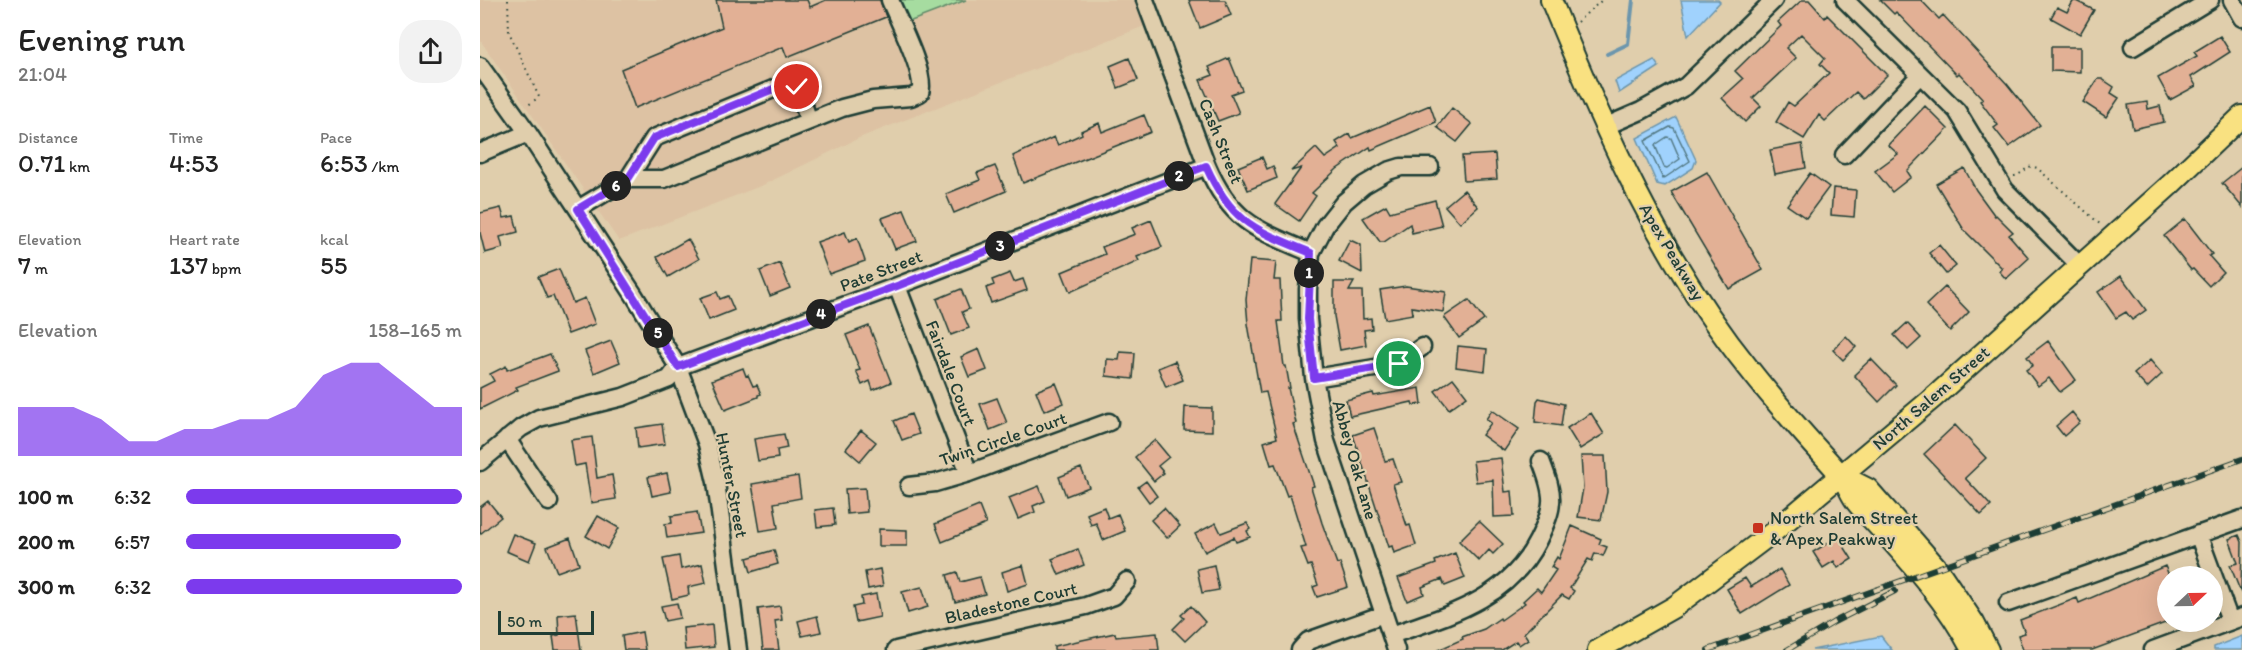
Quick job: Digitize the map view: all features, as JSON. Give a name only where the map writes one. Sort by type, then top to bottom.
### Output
[{"type":"main road","name":"Apex Peakway","points":[[1551,0],[1604,127],[1660,238],[1700,300],[1750,370],[1840,475],[1856,501],[1922,574],[1958,622],[1972,650]]},
{"type":"main road","name":"North Salem Street","points":[[1598,650],[1637,629],[1698,590],[1772,533],[1933,398],[2242,116]]},
{"type":"main road","name":"Apex Peakway","points":[[1840,475],[1868,489],[1937,568],[1974,623],[1988,650]]},
{"type":"street","points":[[628,179],[664,179],[809,121],[873,100],[920,93],[922,87],[917,68],[890,0]]},
{"type":"street","name":"Cash Street","points":[[1145,0],[1206,166],[1220,193],[1240,217],[1263,233],[1311,253]]},
{"type":"street","points":[[1604,127],[1641,111],[1686,86],[1774,0]]},
{"type":"street","points":[[1845,0],[1957,111],[2005,190],[2080,266]]},
{"type":"street","points":[[2133,47],[2210,0]]},
{"type":"street","points":[[2232,0],[2242,18]]},
{"type":"street","name":"Hunter Street","points":[[480,66],[578,209],[678,367],[707,444],[716,482],[738,650]]},
{"type":"street","points":[[1844,155],[1920,75]]},
{"type":"street","points":[[578,209],[628,179],[654,138],[783,85],[789,84],[797,87],[809,121]]},
{"type":"street","points":[[480,153],[528,133]]},
{"type":"street","name":"Pate Street","points":[[480,462],[507,439],[539,418],[623,397],[669,379],[678,367],[897,286],[1206,166]]},
{"type":"street","name":"Abbey Oak Lane","points":[[1394,643],[1326,441],[1314,378],[1308,319],[1311,253],[1333,214],[1364,185],[1388,171],[1401,167],[1430,167]]},
{"type":"street","name":"Fairdale Court","points":[[897,286],[969,473]]},
{"type":"street","points":[[1314,378],[1399,364],[1422,347]]},
{"type":"street","name":"Twin Circle Court","points":[[909,486],[935,483],[969,473],[1109,422]]},
{"type":"street","points":[[507,439],[549,502]]},
{"type":"street","points":[[1394,643],[1474,604],[1502,586],[1521,567],[1546,524],[1551,503],[1552,490],[1541,461]]},
{"type":"street","points":[[2008,603],[2242,519]]},
{"type":"street","points":[[2153,650],[2236,619],[2198,534]]},
{"type":"street","name":"Bladestone Court","points":[[896,650],[1086,606],[1114,596],[1127,581]]},
{"type":"street","points":[[1300,650],[1308,641],[1384,614]]},
{"type":"path","points":[[508,0],[509,32],[539,97],[527,106]]},
{"type":"path","points":[[1576,22],[1602,0]]},
{"type":"path","points":[[2009,174],[2016,176],[2032,166],[2037,168],[2102,226]]},
{"type":"shaded area","points":[[480,0],[1138,0],[1147,25],[859,138],[763,185],[619,241],[480,40]]},
{"type":"green space","points":[[897,0],[966,0],[906,23]]},
{"type":"water","points":[[1681,0],[1718,0],[1720,2],[1688,36]]},
{"type":"water","points":[[1654,60],[1659,67],[1619,93],[1615,81]]},
{"type":"water","points":[[1676,117],[1696,160],[1693,168],[1665,186],[1657,184],[1637,138]]},
{"type":"water","points":[[1881,636],[1892,650],[1812,650]]},
{"type":"water","points":[[2242,636],[2242,650],[2214,650],[2214,647]]},
{"type":"building","points":[[716,0],[807,0],[810,7],[826,0],[880,0],[886,17],[787,57],[783,47],[635,108],[621,69],[722,27]]},
{"type":"building","points":[[1189,0],[1225,0],[1231,15],[1200,28]]},
{"type":"building","points":[[1802,0],[1809,0],[1825,18],[1827,15],[1887,75],[1863,99],[1856,92],[1825,121],[1819,115],[1804,139],[1776,122],[1788,102],[1794,106],[1829,73],[1820,64],[1825,58],[1801,34],[1786,48],[1796,58],[1753,98],[1761,106],[1745,122],[1722,98],[1743,79],[1735,71],[1781,26],[1778,22]]},
{"type":"building","points":[[1880,0],[1921,0],[1939,19],[1943,15],[2007,84],[2040,125],[2009,147],[1994,128],[1998,125],[1980,101],[1983,99],[1896,12],[1894,14]]},
{"type":"building","points":[[2074,0],[2094,10],[2080,34],[2051,18],[2057,7],[2067,12]]},
{"type":"building","points":[[2220,36],[2230,52],[2191,77],[2196,86],[2170,100],[2158,78],[2197,56],[2194,52]]},
{"type":"building","points":[[2051,47],[2080,47],[2080,72],[2051,71]]},
{"type":"building","points":[[1129,58],[1138,80],[1118,88],[1110,66]]},
{"type":"building","points":[[1229,58],[1242,90],[1231,94],[1239,113],[1218,121],[1200,80],[1213,75],[1209,67]]},
{"type":"building","points":[[2098,79],[2114,87],[2111,93],[2119,98],[2106,117],[2083,102]]},
{"type":"building","points":[[2147,102],[2148,109],[2160,106],[2164,122],[2133,129],[2128,105]]},
{"type":"building","points":[[1430,105],[1436,122],[1371,150],[1370,147],[1337,169],[1312,193],[1316,196],[1299,221],[1275,204],[1301,168],[1291,171],[1316,148],[1325,158],[1340,148],[1336,142],[1349,134],[1352,138]]},
{"type":"building","points":[[1925,106],[1948,129],[1907,171],[1911,177],[1892,192],[1875,171],[1898,154],[1888,145]]},
{"type":"building","points":[[1452,108],[1472,124],[1457,142],[1437,127]]},
{"type":"building","points":[[1144,115],[1151,132],[1023,183],[1013,156],[1054,137],[1058,145],[1099,123],[1102,132]]},
{"type":"building","points":[[1802,144],[1806,168],[1775,174],[1770,150]]},
{"type":"building","points":[[1495,154],[1497,179],[1464,181],[1462,156]]},
{"type":"building","points":[[1262,157],[1267,169],[1273,166],[1277,178],[1248,190],[1238,167]]},
{"type":"building","points":[[995,166],[1006,191],[954,213],[946,194],[980,180],[977,173]]},
{"type":"building","points":[[2242,167],[2242,207],[2222,183]]},
{"type":"building","points":[[1964,168],[1976,190],[1995,216],[2013,232],[2009,235],[2029,258],[2006,279],[1999,271],[2002,268],[1964,230],[1936,184]]},
{"type":"building","points":[[1707,172],[1763,270],[1729,289],[1671,192]]},
{"type":"building","points":[[1810,173],[1829,187],[1806,218],[1787,205]]},
{"type":"building","points":[[1833,188],[1856,190],[1854,217],[1831,215]]},
{"type":"building","points":[[1464,190],[1478,207],[1460,223],[1445,206]]},
{"type":"building","points":[[1435,200],[1442,226],[1412,233],[1410,224],[1384,242],[1380,242],[1363,218],[1386,205],[1390,212]]},
{"type":"building","points":[[501,208],[504,218],[514,216],[518,232],[500,237],[503,248],[485,253],[480,233],[480,213]]},
{"type":"building","points":[[904,210],[917,241],[895,249],[882,218]]},
{"type":"building","points":[[2185,219],[2212,254],[2209,256],[2223,272],[2209,286],[2193,269],[2191,270],[2164,236]]},
{"type":"building","points":[[1151,220],[1162,247],[1137,257],[1139,261],[1070,292],[1062,272],[1105,254],[1102,247],[1135,234],[1132,228]]},
{"type":"building","points":[[845,232],[849,242],[857,238],[865,261],[829,274],[817,242]]},
{"type":"building","points":[[688,239],[699,259],[668,277],[657,257]]},
{"type":"building","points":[[1350,240],[1361,245],[1362,273],[1339,261]]},
{"type":"building","points":[[1939,245],[1956,266],[1946,274],[1929,253]]},
{"type":"building","points":[[1250,260],[1276,262],[1274,280],[1280,280],[1282,321],[1278,321],[1284,366],[1286,366],[1290,388],[1288,388],[1296,423],[1293,424],[1314,486],[1311,487],[1322,523],[1348,587],[1317,597],[1313,587],[1318,585],[1311,565],[1308,566],[1301,548],[1306,547],[1290,495],[1287,496],[1275,464],[1271,465],[1264,442],[1277,438],[1266,392],[1260,393],[1248,324],[1246,300]]},
{"type":"building","points":[[780,263],[790,288],[770,296],[760,271]]},
{"type":"building","points":[[559,269],[573,303],[585,298],[595,324],[568,334],[553,296],[547,298],[538,277]]},
{"type":"building","points":[[1010,273],[1014,282],[1023,279],[1027,290],[991,303],[986,288],[994,285],[992,280]]},
{"type":"building","points":[[2121,276],[2146,310],[2132,320],[2126,312],[2116,318],[2098,292]]},
{"type":"building","points":[[1334,282],[1354,282],[1349,291],[1362,291],[1363,319],[1371,318],[1372,329],[1364,330],[1366,345],[1340,350],[1334,316]]},
{"type":"building","points":[[1406,286],[1446,292],[1443,312],[1412,307],[1413,314],[1385,319],[1380,290]]},
{"type":"building","points":[[1945,287],[1969,312],[1950,331],[1926,305]]},
{"type":"building","points":[[961,289],[969,309],[962,312],[969,328],[951,335],[937,299]]},
{"type":"building","points":[[717,292],[720,299],[728,296],[734,310],[709,320],[700,298]]},
{"type":"building","points":[[1469,300],[1484,320],[1459,338],[1444,317]]},
{"type":"building","points":[[1907,323],[1921,338],[1908,350],[1894,335]]},
{"type":"building","points":[[869,326],[891,382],[873,390],[870,381],[862,385],[856,371],[860,370],[846,335]]},
{"type":"building","points":[[1846,336],[1856,347],[1843,360],[1833,350]]},
{"type":"building","points":[[611,341],[620,362],[594,373],[585,351]]},
{"type":"building","points":[[2048,341],[2076,380],[2060,392],[2049,378],[2038,386],[2026,370],[2033,365],[2027,357]]},
{"type":"building","points":[[1458,346],[1487,349],[1485,371],[1456,367]]},
{"type":"building","points":[[979,349],[987,370],[969,377],[961,357]]},
{"type":"building","points":[[1120,352],[1135,353],[1133,379],[1106,376],[1107,359],[1119,360]]},
{"type":"building","points":[[550,354],[558,371],[516,387],[518,390],[480,409],[480,388],[494,381],[490,374],[506,366],[507,370]]},
{"type":"building","points":[[1871,359],[1896,385],[1879,402],[1854,375]]},
{"type":"building","points":[[2150,360],[2162,374],[2147,388],[2134,374]]},
{"type":"building","points":[[1175,361],[1183,380],[1166,387],[1158,368]]},
{"type":"building","points":[[743,368],[746,376],[748,375],[753,386],[757,385],[761,394],[725,410],[712,380]]},
{"type":"building","points":[[1453,378],[1467,396],[1449,409],[1435,391]]},
{"type":"building","points":[[1056,383],[1064,403],[1044,411],[1036,391]]},
{"type":"building","points":[[1420,388],[1422,404],[1413,405],[1412,402],[1350,416],[1346,400],[1373,393],[1374,396]]},
{"type":"building","points":[[997,398],[1007,423],[990,430],[980,404]]},
{"type":"building","points":[[1539,398],[1564,404],[1561,426],[1535,422]]},
{"type":"building","points":[[1185,407],[1212,408],[1212,431],[1184,430]]},
{"type":"building","points":[[1492,410],[1519,429],[1504,451],[1482,435],[1491,423],[1486,419]]},
{"type":"building","points":[[2072,412],[2080,422],[2064,436],[2056,426]]},
{"type":"building","points":[[1591,413],[1604,434],[1580,449],[1567,428]]},
{"type":"building","points":[[911,414],[919,434],[902,440],[894,421]]},
{"type":"building","points":[[662,424],[665,444],[638,448],[636,428]]},
{"type":"building","points":[[1955,425],[1986,458],[1965,478],[1991,506],[1981,515],[1924,454]]},
{"type":"building","points":[[1374,428],[1385,461],[1393,459],[1401,482],[1393,484],[1416,545],[1394,553],[1392,546],[1389,547],[1353,435]]},
{"type":"building","points":[[861,430],[876,442],[860,461],[846,449]]},
{"type":"building","points":[[784,434],[787,448],[777,450],[778,458],[758,461],[754,439]]},
{"type":"building","points":[[592,437],[597,478],[612,475],[616,499],[591,503],[585,464],[575,466],[571,440]]},
{"type":"building","points":[[1155,440],[1169,457],[1158,466],[1164,473],[1154,481],[1135,457]]},
{"type":"building","points":[[1581,456],[1605,456],[1607,492],[1601,520],[1578,517],[1583,488]]},
{"type":"building","points":[[1501,458],[1505,492],[1512,491],[1514,516],[1494,517],[1493,480],[1476,482],[1473,461]]},
{"type":"building","points":[[1081,468],[1089,487],[1066,496],[1059,477]]},
{"type":"building","points":[[667,473],[671,492],[652,496],[648,477]]},
{"type":"building","points":[[798,476],[801,498],[774,503],[778,528],[760,531],[752,484]]},
{"type":"building","points":[[1146,481],[1157,496],[1149,502],[1138,487]]},
{"type":"building","points":[[1039,486],[1045,501],[1033,506],[1035,512],[1018,519],[1009,498]]},
{"type":"building","points":[[865,488],[867,512],[847,514],[845,489]]},
{"type":"building","points":[[488,501],[501,517],[480,534],[480,507]]},
{"type":"building","points":[[979,506],[986,524],[942,542],[935,524]]},
{"type":"building","points":[[1104,507],[1108,518],[1118,514],[1125,531],[1103,540],[1096,523],[1091,525],[1087,514]]},
{"type":"building","points":[[833,508],[835,525],[817,527],[815,510]]},
{"type":"building","points":[[1164,508],[1180,526],[1167,538],[1151,520]]},
{"type":"building","points":[[697,512],[701,533],[667,538],[665,524],[672,523],[671,516]]},
{"type":"building","points":[[598,516],[619,528],[607,549],[586,536]]},
{"type":"building","points":[[1479,521],[1503,544],[1493,554],[1489,550],[1479,561],[1459,541]]},
{"type":"building","points":[[1216,523],[1221,533],[1247,523],[1250,537],[1236,542],[1234,537],[1205,552],[1195,534]]},
{"type":"building","points":[[1572,526],[1601,539],[1599,544],[1607,547],[1603,556],[1595,553],[1592,561],[1588,559],[1570,588],[1574,591],[1569,599],[1562,595],[1524,633],[1528,639],[1519,645],[1516,641],[1502,650],[1438,650],[1463,639],[1462,637],[1484,629],[1500,618],[1501,620],[1525,603],[1523,601],[1537,588],[1541,592],[1556,570],[1551,567],[1557,557],[1559,559]]},
{"type":"building","points":[[879,529],[907,530],[907,546],[879,546]]},
{"type":"building","points":[[513,534],[536,543],[529,561],[506,551]]},
{"type":"building","points":[[2239,535],[2242,542],[2241,593],[2230,565],[2238,563],[2229,539]]},
{"type":"building","points":[[1838,537],[1852,559],[1838,568],[1834,561],[1823,568],[1813,552]]},
{"type":"building","points":[[570,538],[579,564],[557,572],[547,547]]},
{"type":"building","points":[[1078,549],[1084,565],[1059,575],[1052,559]]},
{"type":"building","points":[[774,550],[778,564],[751,572],[747,558]]},
{"type":"building","points":[[1455,553],[1465,578],[1445,586],[1442,579],[1422,587],[1424,594],[1407,601],[1398,578],[1436,564],[1435,561]]},
{"type":"building","points":[[679,556],[681,569],[702,564],[706,583],[688,587],[689,595],[672,599],[663,559]]},
{"type":"building","points":[[1023,565],[1028,584],[1007,591],[1002,572]]},
{"type":"building","points":[[1214,565],[1219,590],[1202,593],[1197,569]]},
{"type":"building","points":[[880,569],[883,586],[868,589],[865,572]]},
{"type":"building","points":[[1780,569],[1789,585],[1742,614],[1727,589],[1745,578],[1751,587]]},
{"type":"building","points":[[2157,569],[2157,626],[2092,650],[2023,650],[2018,635],[2025,633],[2020,620],[2077,598],[2079,603]]},
{"type":"building","points":[[957,572],[960,582],[980,577],[985,594],[955,602],[947,575]]},
{"type":"building","points":[[922,587],[928,607],[908,613],[902,592]]},
{"type":"building","points":[[876,594],[880,617],[856,622],[853,607],[862,605],[861,597]]},
{"type":"building","points":[[677,603],[680,618],[665,621],[661,606]]},
{"type":"building","points":[[780,606],[782,620],[775,621],[779,650],[763,650],[758,609]]},
{"type":"building","points":[[1191,606],[1205,622],[1185,641],[1173,629],[1184,618],[1181,615]]},
{"type":"building","points":[[576,613],[581,650],[555,650],[553,636],[559,635],[558,615]]},
{"type":"building","points":[[817,616],[821,632],[802,636],[798,621]]},
{"type":"building","points":[[712,625],[714,647],[685,650],[683,628]]},
{"type":"building","points":[[642,632],[645,650],[624,650],[622,636]]},
{"type":"building","points":[[1115,633],[1116,637],[1157,633],[1159,650],[1054,650],[1054,646]]},
{"type":"waterway","points":[[1607,54],[1628,44],[1633,0]]},
{"type":"railway","points":[[1708,650],[2242,459]]},
{"type":"railway","points":[[1787,650],[1834,622],[1895,591]]},
{"type":"place","name":"North Salem Street & Apex Peakway","points":[[1758,528]]},
{"type":"route","points":[[797,87],[789,84],[783,85],[654,138],[628,179],[578,209],[678,367],[897,286],[1206,166],[1226,201],[1250,226],[1311,253],[1308,319],[1314,378],[1399,364]]}]
